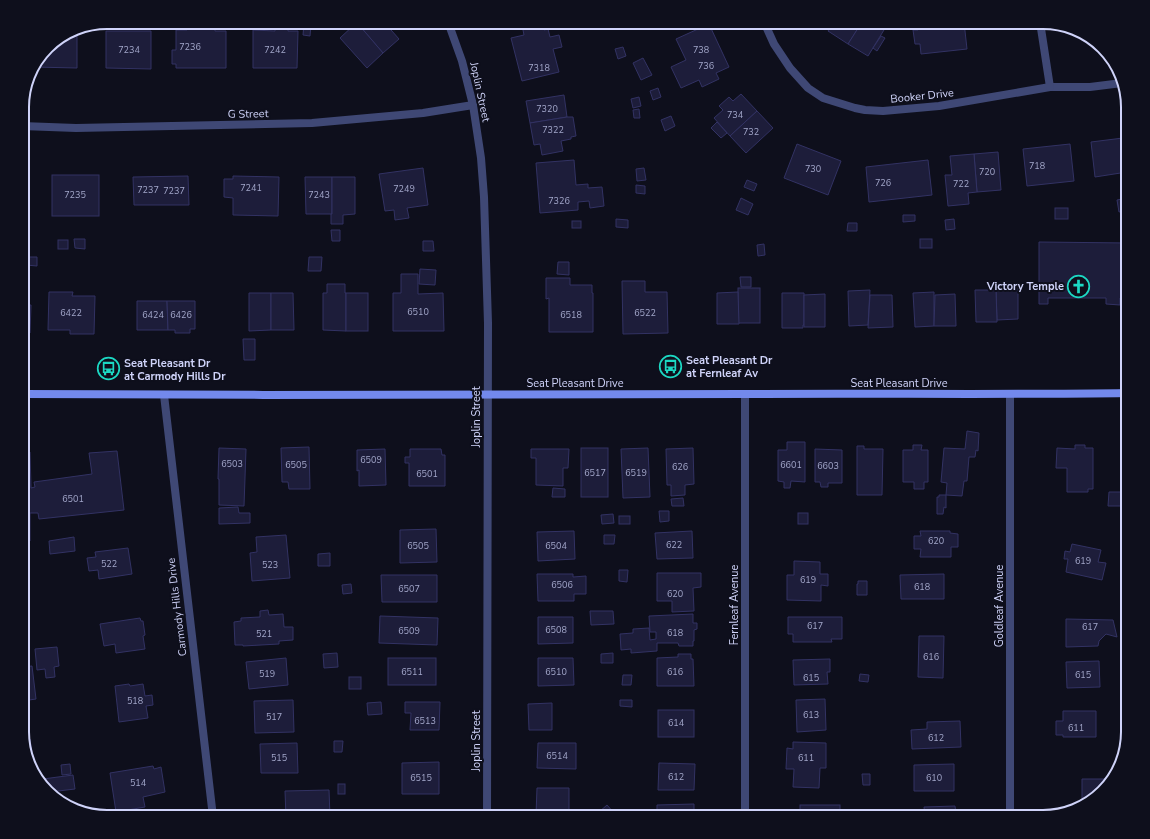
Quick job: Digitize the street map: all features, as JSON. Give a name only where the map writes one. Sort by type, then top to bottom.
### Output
[{"type":"street","name":"Joplin Street","points":[[451,29],[462,61],[473,105],[484,198],[488,323],[487,810]]},
{"type":"street","name":"Booker Drive","points":[[767,29],[774,44],[790,68],[808,88],[823,98],[850,107],[865,110],[940,106],[1050,87],[1090,87],[1117,84]]},
{"type":"street","points":[[1041,29],[1050,87]]},
{"type":"street","name":"G Street","points":[[29,126],[76,128],[312,123],[423,113],[473,105]]},
{"type":"street","name":"Seat Pleasant Drive","points":[[29,394],[1121,394]]},
{"type":"street","name":"Fernleaf Avenue","points":[[745,394],[745,810]]},
{"type":"street","name":"Goldleaf Avenue","points":[[1010,394],[1010,810]]},
{"type":"street","name":"Carmody Hills Drive","points":[[164,395],[212,810]]},
{"type":"building","points":[[215,29],[215,31],[226,31],[226,68],[176,68],[176,64],[172,64],[172,50],[176,50],[176,30]]},
{"type":"building","points":[[275,29],[288,29],[288,31],[298,31],[297,68],[253,68],[253,30],[275,31]]},
{"type":"building","points":[[304,29],[311,29],[310,36],[303,35]]},
{"type":"building","points":[[350,29],[362,29],[383,53],[367,68],[340,38]]},
{"type":"building","points":[[362,29],[390,29],[399,39],[383,53]]},
{"type":"building","points":[[523,29],[548,29],[550,37],[559,35],[562,47],[553,49],[559,72],[522,81],[511,38],[524,35]]},
{"type":"building","points":[[698,29],[711,29],[729,67],[716,73],[719,79],[702,87],[699,80],[681,88],[671,67],[686,60],[676,39]]},
{"type":"building","points":[[829,29],[858,29],[848,44],[828,31]]},
{"type":"building","points":[[858,29],[885,29],[868,56],[848,44]]},
{"type":"building","points":[[965,29],[967,49],[921,54],[920,44],[915,44],[913,30]]},
{"type":"building","points":[[106,31],[151,31],[151,69],[106,68]]},
{"type":"building","points":[[77,35],[77,68],[40,67],[56,48]]},
{"type":"building","points":[[881,36],[885,38],[877,51],[873,48]]},
{"type":"building","points":[[623,47],[626,56],[618,59],[615,49]]},
{"type":"building","points":[[643,58],[652,75],[641,80],[633,63]]},
{"type":"building","points":[[658,88],[661,97],[653,100],[650,91]]},
{"type":"building","points":[[741,94],[757,111],[730,136],[714,118],[723,110],[719,106],[729,97],[733,101]]},
{"type":"building","points":[[564,95],[567,117],[530,123],[526,101]]},
{"type":"building","points":[[639,97],[641,106],[633,108],[631,99]]},
{"type":"building","points":[[639,109],[640,118],[634,118],[633,110]]},
{"type":"building","points":[[757,111],[773,128],[746,153],[730,136]]},
{"type":"building","points":[[671,116],[675,126],[665,131],[661,120]]},
{"type":"building","points":[[573,117],[576,136],[571,137],[571,139],[561,141],[563,151],[542,155],[540,144],[534,145],[530,123]]},
{"type":"building","points":[[717,122],[727,133],[721,138],[711,128]]},
{"type":"building","points":[[1121,138],[1121,173],[1095,177],[1091,142]]},
{"type":"building","points":[[797,144],[841,161],[828,195],[784,178]]},
{"type":"building","points":[[1070,144],[1074,181],[1027,186],[1023,149]]},
{"type":"building","points":[[998,152],[1001,190],[977,192],[974,154]]},
{"type":"building","points":[[974,154],[977,192],[968,193],[969,204],[948,206],[945,175],[952,175],[950,156]]},
{"type":"building","points":[[574,160],[576,185],[588,184],[588,188],[602,187],[604,206],[590,208],[589,201],[578,202],[578,210],[540,213],[536,163]]},
{"type":"building","points":[[928,160],[932,195],[869,202],[866,167]]},
{"type":"building","points":[[423,168],[428,205],[407,208],[409,218],[395,220],[394,210],[385,211],[379,174]]},
{"type":"building","points":[[644,168],[646,180],[637,181],[636,169]]},
{"type":"building","points":[[52,175],[99,175],[99,216],[52,216]]},
{"type":"building","points":[[188,176],[189,205],[134,205],[133,177]]},
{"type":"building","points":[[233,176],[279,177],[278,216],[233,215],[233,198],[224,197],[224,179],[233,179]]},
{"type":"building","points":[[305,177],[332,177],[332,214],[306,214]]},
{"type":"building","points":[[332,177],[355,177],[355,214],[343,215],[343,224],[331,224]]},
{"type":"building","points":[[747,180],[757,184],[754,191],[744,187]]},
{"type":"building","points":[[636,185],[645,186],[645,194],[636,193]]},
{"type":"building","points":[[741,198],[753,204],[748,215],[736,210]]},
{"type":"building","points":[[1121,199],[1121,212],[1119,212],[1117,200]]},
{"type":"building","points":[[1055,208],[1068,208],[1068,219],[1055,219]]},
{"type":"building","points":[[903,215],[915,215],[915,221],[903,222]]},
{"type":"building","points":[[616,219],[628,220],[628,228],[616,227]]},
{"type":"building","points":[[954,219],[955,229],[946,230],[945,220]]},
{"type":"building","points":[[572,221],[581,221],[581,228],[572,228]]},
{"type":"building","points":[[848,223],[857,223],[857,231],[847,231]]},
{"type":"building","points":[[331,230],[340,230],[340,241],[332,241]]},
{"type":"building","points":[[74,239],[85,239],[85,249],[75,248]]},
{"type":"building","points":[[920,239],[932,239],[932,248],[920,248]]},
{"type":"building","points":[[58,240],[68,240],[68,249],[58,249]]},
{"type":"building","points":[[423,241],[433,241],[434,251],[423,251]]},
{"type":"building","points":[[1039,242],[1121,243],[1120,305],[1106,304],[1106,298],[1048,298],[1048,304],[1039,304]]},
{"type":"building","points":[[764,244],[765,255],[758,256],[757,245]]},
{"type":"building","points":[[29,257],[37,257],[37,266],[29,265]]},
{"type":"building","points":[[309,257],[322,257],[321,271],[308,271]]},
{"type":"building","points":[[558,262],[569,262],[569,275],[557,274]]},
{"type":"building","points":[[420,269],[436,270],[435,285],[419,284]]},
{"type":"building","points":[[401,274],[418,274],[418,294],[443,293],[444,331],[393,331],[393,293],[401,293]]},
{"type":"building","points":[[740,277],[751,277],[751,287],[741,287]]},
{"type":"building","points":[[546,278],[570,278],[570,285],[592,285],[593,332],[549,332],[549,298],[546,299]]},
{"type":"building","points":[[622,281],[645,281],[645,292],[667,292],[668,333],[623,334]]},
{"type":"building","points":[[327,284],[345,284],[346,331],[323,330],[323,293],[327,293]]},
{"type":"building","points":[[738,288],[760,288],[760,323],[738,323]]},
{"type":"building","points":[[996,288],[1018,288],[1018,319],[997,320]]},
{"type":"building","points":[[870,290],[868,325],[849,326],[848,291]]},
{"type":"building","points":[[975,290],[996,290],[997,322],[976,322]]},
{"type":"building","points":[[49,292],[73,292],[72,296],[95,296],[94,334],[70,334],[70,330],[48,330]]},
{"type":"building","points":[[738,292],[739,324],[717,324],[717,293]]},
{"type":"building","points":[[934,292],[934,326],[915,327],[913,293]]},
{"type":"building","points":[[249,293],[271,293],[271,330],[249,331]]},
{"type":"building","points":[[271,293],[293,293],[294,330],[271,330]]},
{"type":"building","points":[[346,293],[368,293],[368,331],[346,331]]},
{"type":"building","points":[[782,293],[804,293],[803,328],[782,328]]},
{"type":"building","points":[[825,294],[825,327],[804,327],[804,295]]},
{"type":"building","points":[[955,294],[956,326],[934,326],[935,295]]},
{"type":"building","points":[[870,295],[892,295],[893,327],[868,328]]},
{"type":"building","points":[[137,301],[167,301],[168,330],[137,330]]},
{"type":"building","points":[[167,301],[195,301],[195,329],[190,329],[190,333],[175,333],[175,330],[168,330]]},
{"type":"building","points":[[29,305],[31,305],[30,333]]},
{"type":"building","points":[[243,339],[255,339],[255,360],[244,360]]},
{"type":"building","points":[[967,431],[979,433],[978,451],[976,450],[975,457],[969,457],[967,481],[964,481],[962,496],[946,495],[947,483],[941,482],[944,448],[965,449]]},
{"type":"building","points":[[787,442],[805,442],[805,482],[791,481],[790,488],[784,488],[784,482],[778,481],[778,450],[787,450]]},
{"type":"building","points":[[913,445],[922,445],[921,450],[928,450],[928,482],[924,482],[924,489],[914,489],[914,482],[903,482],[903,450],[913,450]]},
{"type":"building","points":[[1075,445],[1085,445],[1085,448],[1093,448],[1093,489],[1088,489],[1088,492],[1067,492],[1067,468],[1056,468],[1057,448],[1075,449]]},
{"type":"building","points":[[857,446],[864,446],[864,449],[883,449],[882,495],[857,495]]},
{"type":"building","points":[[309,447],[310,489],[289,489],[288,482],[282,482],[281,448]]},
{"type":"building","points":[[219,448],[246,449],[244,506],[219,505]]},
{"type":"building","points":[[581,448],[608,448],[608,497],[581,497]]},
{"type":"building","points":[[648,448],[650,497],[623,498],[621,449]]},
{"type":"building","points":[[693,448],[694,484],[685,485],[685,495],[671,496],[671,485],[667,485],[666,449]]},
{"type":"building","points":[[385,449],[386,485],[359,486],[357,450]]},
{"type":"building","points":[[410,449],[441,449],[442,455],[445,455],[445,486],[409,486],[409,463],[405,463],[405,457],[410,457]]},
{"type":"building","points":[[531,449],[569,449],[568,468],[563,468],[563,486],[536,485],[536,458],[531,458]]},
{"type":"building","points":[[815,449],[842,450],[842,483],[828,483],[828,487],[821,487],[820,482],[815,482]]},
{"type":"building","points":[[117,451],[124,510],[39,519],[38,513],[30,513],[29,541],[29,452],[31,488],[35,487],[34,482],[92,474],[89,453]]},
{"type":"building","points":[[553,488],[565,489],[565,497],[552,497]]},
{"type":"building","points":[[1109,492],[1121,492],[1121,506],[1108,506]]},
{"type":"building","points":[[939,495],[946,495],[946,508],[944,507],[943,514],[937,514],[937,497],[939,497]]},
{"type":"building","points":[[683,498],[684,506],[672,506],[671,499]]},
{"type":"building","points":[[238,507],[239,513],[250,513],[250,523],[219,524],[219,508]]},
{"type":"building","points":[[659,511],[669,511],[669,521],[660,522]]},
{"type":"building","points":[[798,513],[808,513],[808,524],[798,524]]},
{"type":"building","points":[[613,514],[614,523],[602,524],[601,515]]},
{"type":"building","points":[[619,516],[630,516],[630,524],[619,524]]},
{"type":"building","points":[[436,529],[437,562],[400,563],[400,530]]},
{"type":"building","points":[[574,531],[575,559],[538,561],[537,532]]},
{"type":"building","points":[[692,531],[693,558],[657,559],[655,533]]},
{"type":"building","points":[[920,531],[950,531],[950,533],[958,534],[958,547],[951,547],[951,557],[920,557],[921,549],[914,549],[914,536],[921,536]]},
{"type":"building","points":[[286,535],[290,578],[252,581],[250,553],[257,552],[256,537]]},
{"type":"building","points":[[604,535],[615,535],[614,544],[604,544]]},
{"type":"building","points":[[74,537],[75,551],[50,554],[49,541]]},
{"type":"building","points":[[1072,544],[1101,550],[1098,562],[1106,563],[1102,580],[1066,572],[1068,559],[1064,559],[1065,551],[1070,552]]},
{"type":"building","points":[[128,548],[132,574],[99,579],[98,570],[89,571],[87,558],[96,557],[95,552]]},
{"type":"building","points":[[330,553],[330,566],[318,566],[318,554]]},
{"type":"building","points":[[794,561],[820,562],[820,574],[828,574],[828,586],[821,585],[821,601],[787,600],[787,575],[794,575]]},
{"type":"building","points":[[619,570],[628,570],[627,582],[619,581]]},
{"type":"building","points":[[657,573],[701,573],[701,587],[693,588],[694,611],[672,612],[672,601],[657,601]]},
{"type":"building","points":[[537,574],[573,574],[573,577],[586,576],[586,594],[574,594],[574,601],[538,601]]},
{"type":"building","points":[[944,574],[944,599],[901,599],[900,575]]},
{"type":"building","points":[[381,575],[437,575],[437,602],[382,602]]},
{"type":"building","points":[[858,581],[867,581],[867,595],[857,595]]},
{"type":"building","points":[[351,584],[352,593],[343,594],[342,585]]},
{"type":"building","points":[[268,610],[269,615],[283,614],[284,627],[293,627],[293,640],[279,641],[279,644],[235,645],[234,622],[241,621],[241,618],[260,617],[260,611]]},
{"type":"building","points":[[590,611],[613,611],[614,624],[591,625]]},
{"type":"building","points":[[693,614],[693,623],[697,623],[697,629],[694,630],[693,646],[679,646],[678,643],[657,643],[657,651],[631,653],[631,649],[621,650],[620,634],[633,633],[633,629],[649,628],[650,640],[656,639],[656,632],[650,632],[649,616]]},
{"type":"building","points":[[380,616],[438,618],[437,645],[379,643]]},
{"type":"building","points":[[538,617],[573,617],[573,643],[538,644]]},
{"type":"building","points":[[788,617],[842,617],[842,639],[831,639],[832,642],[793,642],[793,634],[788,634]]},
{"type":"building","points":[[140,618],[141,621],[143,621],[145,649],[116,653],[115,644],[104,646],[100,624]]},
{"type":"building","points":[[1066,619],[1113,620],[1117,637],[1106,634],[1099,641],[1098,646],[1066,647]]},
{"type":"building","points":[[919,636],[944,636],[943,678],[918,677]]},
{"type":"building","points":[[57,647],[59,666],[54,667],[55,677],[46,678],[45,669],[37,670],[35,649]]},
{"type":"building","points":[[337,653],[338,667],[324,668],[323,654]]},
{"type":"building","points":[[613,653],[613,663],[601,663],[601,654]]},
{"type":"building","points":[[678,654],[691,654],[691,659],[693,659],[694,686],[657,686],[657,658],[678,657]]},
{"type":"building","points":[[286,658],[288,685],[249,689],[246,662]]},
{"type":"building","points":[[388,658],[436,658],[436,685],[388,685]]},
{"type":"building","points":[[538,658],[573,658],[574,685],[538,686]]},
{"type":"building","points":[[830,659],[830,672],[827,672],[828,684],[794,685],[793,660]]},
{"type":"building","points":[[1099,661],[1100,687],[1067,688],[1066,662]]},
{"type":"building","points":[[29,666],[32,666],[36,699],[29,700]]},
{"type":"building","points":[[860,674],[869,675],[868,682],[859,681]]},
{"type":"building","points":[[623,675],[632,675],[631,685],[622,685]]},
{"type":"building","points":[[349,677],[361,677],[361,689],[349,689]]},
{"type":"building","points":[[129,684],[130,686],[143,684],[145,696],[152,695],[153,705],[146,706],[148,718],[119,722],[115,686]]},
{"type":"building","points":[[825,699],[826,730],[797,732],[796,700]]},
{"type":"building","points":[[293,700],[294,732],[255,733],[254,701]]},
{"type":"building","points":[[620,700],[632,700],[632,707],[620,706]]},
{"type":"building","points":[[381,702],[382,714],[368,715],[367,703]]},
{"type":"building","points":[[405,702],[440,702],[439,730],[410,730],[411,713],[405,713]]},
{"type":"building","points":[[552,703],[552,730],[529,730],[528,704]]},
{"type":"building","points":[[658,710],[694,710],[694,737],[658,737]]},
{"type":"building","points":[[1063,711],[1096,711],[1096,737],[1063,737],[1063,735],[1056,735],[1056,721],[1063,721]]},
{"type":"building","points":[[960,721],[961,747],[912,749],[911,730],[927,729],[927,722]]},
{"type":"building","points":[[334,741],[343,741],[342,752],[334,752]]},
{"type":"building","points":[[793,742],[826,743],[826,768],[820,768],[819,788],[793,787],[794,769],[786,769],[787,748],[793,749]]},
{"type":"building","points":[[297,743],[298,773],[261,773],[260,744]]},
{"type":"building","points":[[538,743],[576,743],[576,769],[537,768]]},
{"type":"building","points":[[439,762],[439,794],[402,794],[402,763]]},
{"type":"building","points":[[659,763],[695,764],[694,790],[658,790]]},
{"type":"building","points":[[70,764],[71,774],[62,775],[61,765]]},
{"type":"building","points":[[954,764],[954,791],[914,791],[914,765]]},
{"type":"building","points":[[153,766],[154,769],[161,767],[165,792],[143,797],[145,807],[128,810],[116,810],[110,773]]},
{"type":"building","points":[[862,774],[870,774],[870,785],[863,785]]},
{"type":"building","points":[[73,775],[75,789],[57,791],[45,779]]},
{"type":"building","points":[[1082,779],[1105,779],[1098,787],[1082,799]]},
{"type":"building","points":[[338,784],[345,784],[345,794],[338,794]]},
{"type":"building","points":[[537,788],[569,788],[569,810],[536,810]]},
{"type":"building","points":[[329,790],[330,810],[286,810],[285,791]]},
{"type":"building","points":[[694,804],[694,810],[657,810],[657,805]]},
{"type":"building","points":[[607,805],[611,810],[601,810]]},
{"type":"building","points":[[800,805],[840,805],[840,810],[800,810]]},
{"type":"building","points":[[955,806],[956,810],[924,810],[924,807]]},
{"type":"place","name":"Victory Temple","points":[[1079,286]]},
{"type":"place","name":"Seat Pleasant Dr at Fernleaf Av","points":[[670,366]]},
{"type":"place","name":"Seat Pleasant Dr at Carmody Hills Dr","points":[[109,369]]}]
